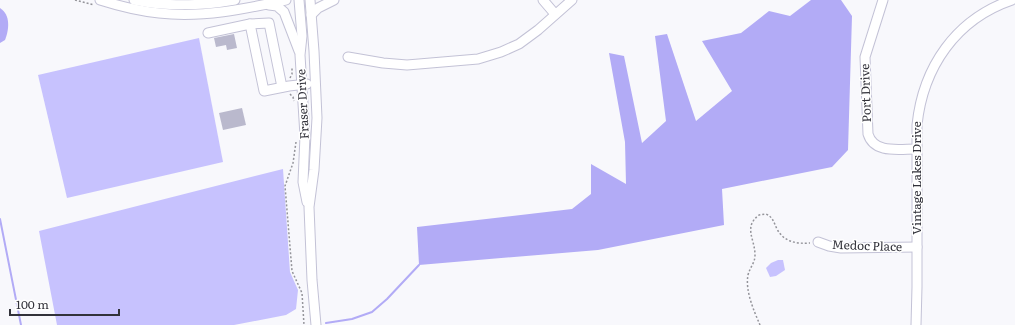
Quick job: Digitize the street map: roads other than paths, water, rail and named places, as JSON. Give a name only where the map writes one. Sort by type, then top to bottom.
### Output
[{"type":"street","points":[[134,0],[160,4],[182,5],[207,4],[235,0]]},
{"type":"street","points":[[98,3],[160,13],[191,14],[220,12],[286,0]]},
{"type":"street","name":"Fraser Drive","points":[[299,0],[302,36],[300,55],[305,136],[304,182],[309,207],[312,280],[316,325]]},
{"type":"street","name":"Fraser Drive","points":[[309,207],[316,140],[316,85],[310,0]]},
{"type":"street","points":[[311,15],[318,8],[334,0]]},
{"type":"street","points":[[543,0],[555,14]]},
{"type":"street","points":[[348,57],[383,63],[407,65],[478,59],[501,52],[519,44],[538,30],[572,0]]},
{"type":"street","name":"Port Drive","points":[[884,0],[865,57],[868,134],[873,143],[881,148],[916,149]]},
{"type":"street","name":"Vintage Lakes Drive","points":[[916,325],[916,149],[920,104],[926,82],[938,59],[953,38],[983,14],[1012,0]]},
{"type":"street","points":[[264,4],[277,6],[284,12],[300,55]]},
{"type":"street","points":[[208,32],[250,24],[268,23],[285,84]]},
{"type":"street","points":[[250,24],[264,91],[285,84],[316,85]]},
{"type":"street","name":"Medoc Place","points":[[818,242],[841,248],[917,248]]},
{"type":"waterway","points":[[0,219],[21,325]]},
{"type":"waterway","points":[[326,323],[352,319],[372,312],[387,299],[419,265]]}]
